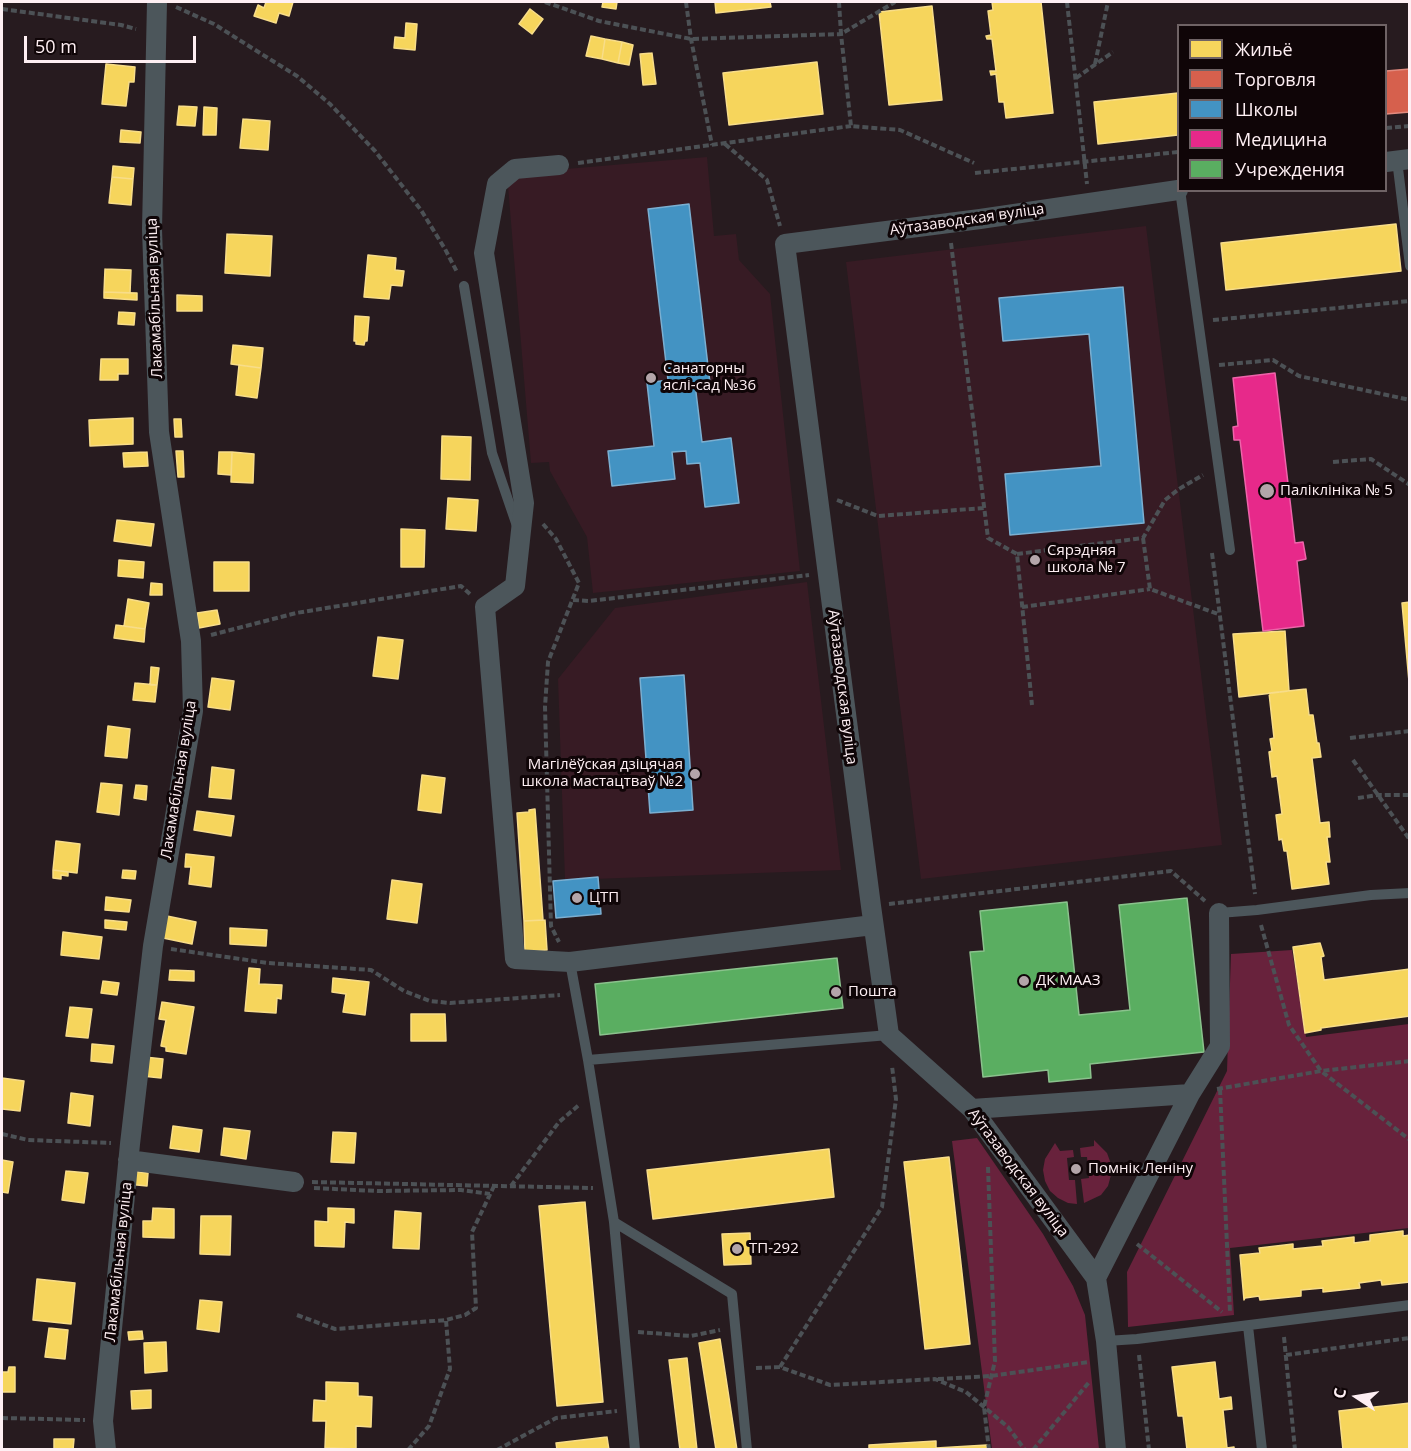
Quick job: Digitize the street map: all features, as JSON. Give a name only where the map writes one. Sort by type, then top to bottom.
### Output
[{"type":"street","name":"Лакамабільная вуліца","points":[[106,1449],[103,1421],[129,1152],[153,946],[193,711],[191,641],[159,432],[152,229],[157,34],[166,4]]},
{"type":"street","points":[[560,165],[515,169],[497,184],[484,253],[524,503],[515,586],[485,608],[515,959],[570,962],[872,916]]},
{"type":"street","name":"Аўтазаводская вуліца","points":[[1116,1449],[1096,1278],[972,1109],[889,1035],[785,244],[1177,190]]},
{"type":"street","points":[[1096,1278],[1190,1094],[1220,1046],[1220,913]]},
{"type":"street","points":[[972,1109],[1190,1094]]},
{"type":"street","points":[[129,1152],[294,1182]]},
{"type":"lane","points":[[1398,160],[1410,266]]},
{"type":"lane","points":[[1179,192],[1230,550]]},
{"type":"lane","points":[[464,286],[492,453],[521,538]]},
{"type":"lane","points":[[1220,913],[1371,894],[1410,893]]},
{"type":"lane","points":[[570,962],[614,1222],[635,1449]]},
{"type":"lane","points":[[588,1060],[889,1035]]},
{"type":"lane","points":[[614,1222],[732,1294],[747,1449]]},
{"type":"lane","points":[[1106,1351],[1137,1340],[1410,1305]]},
{"type":"lane","points":[[1248,1326],[1262,1449]]},
{"type":"path","points":[[545,2],[599,21],[691,39],[841,34],[895,2]]},
{"type":"path","points":[[686,2],[712,145]]},
{"type":"path","points":[[839,2],[851,126]]},
{"type":"path","points":[[1067,2],[1089,203]]},
{"type":"path","points":[[1095,64],[1108,2]]},
{"type":"path","points":[[166,4],[214,24],[297,76],[330,104],[375,152],[421,210],[464,286]]},
{"type":"path","points":[[2,9],[121,25],[157,34]]},
{"type":"path","points":[[1076,78],[1113,52]]},
{"type":"path","points":[[560,165],[851,126],[900,130],[974,163]]},
{"type":"path","points":[[1387,128],[1410,126]]},
{"type":"path","points":[[724,143],[767,180],[785,244]]},
{"type":"path","points":[[975,173],[1177,152]]},
{"type":"path","points":[[949,223],[988,538],[1017,554],[1143,538]]},
{"type":"path","points":[[1198,322],[1410,301]]},
{"type":"path","points":[[1205,366],[1273,360],[1299,376],[1410,400]]},
{"type":"path","points":[[1333,462],[1371,459],[1410,485]]},
{"type":"path","points":[[1150,589],[1143,538],[1165,500],[1204,475],[1220,473]]},
{"type":"path","points":[[1204,475],[1205,487]]},
{"type":"path","points":[[817,492],[878,516],[984,508]]},
{"type":"path","points":[[524,503],[556,539],[579,583],[548,662],[544,707],[551,926],[570,962]]},
{"type":"path","points":[[1211,544],[1257,910],[1289,1025],[1321,1071],[1410,1140]]},
{"type":"path","points":[[1017,554],[1032,705]]},
{"type":"path","points":[[573,600],[589,601],[827,573]]},
{"type":"path","points":[[191,641],[296,613],[461,586],[485,608]]},
{"type":"path","points":[[1022,607],[1150,589],[1218,614]]},
{"type":"path","points":[[1350,738],[1410,731]]},
{"type":"path","points":[[1353,760],[1410,840]]},
{"type":"path","points":[[1358,798],[1378,795],[1410,795]]},
{"type":"path","points":[[872,916],[1171,871],[1220,913]]},
{"type":"path","points":[[153,946],[268,963],[371,970],[404,991],[430,1001],[450,1003],[577,994]]},
{"type":"path","points":[[780,1367],[882,1207],[896,1099],[889,1035]]},
{"type":"path","points":[[1190,1094],[1321,1071],[1410,1062]]},
{"type":"path","points":[[1120,1230],[1230,1318],[1220,1089]]},
{"type":"path","points":[[510,1186],[559,1122],[593,1093]]},
{"type":"path","points":[[2,1134],[28,1140],[129,1152]]},
{"type":"path","points":[[988,1166],[995,1360],[984,1407],[989,1449]]},
{"type":"path","points":[[294,1182],[608,1188]]},
{"type":"path","points":[[294,1182],[300,1187],[377,1191],[461,1190],[490,1194]]},
{"type":"path","points":[[297,1315],[335,1329],[447,1320],[465,1315],[476,1308],[472,1232],[494,1186]]},
{"type":"path","points":[[408,1449],[429,1426],[450,1369],[447,1320]]},
{"type":"path","points":[[1282,1322],[1295,1449]]},
{"type":"path","points":[[625,1331],[692,1336],[736,1327]]},
{"type":"path","points":[[1286,1355],[1409,1338]]},
{"type":"path","points":[[1137,1340],[1149,1449]]},
{"type":"path","points":[[740,1369],[780,1367],[830,1385],[991,1376],[1106,1351]]},
{"type":"path","points":[[1033,1449],[1106,1351]]},
{"type":"path","points":[[935,1379],[966,1392],[1008,1427],[1025,1449]]},
{"type":"path","points":[[497,1449],[556,1418],[633,1409]]},
{"type":"path","points":[[2,1418],[103,1421]]},
{"type":"shaded area","name":"Санаторны яслі-сад №36","points":[[707,157],[714,236],[736,234],[739,260],[770,294],[800,571],[593,593],[587,537],[550,471],[549,462],[531,463],[507,174]]},
{"type":"shaded area","name":"Сярэдняя школа № 7","points":[[1146,226],[1222,845],[921,879],[846,262]]},
{"type":"shaded area","name":"Магілёўская дзіцячая школа мастацтваў №2","points":[[807,582],[841,870],[565,880],[558,679],[615,608]]},
{"type":"shaded area","points":[[1292,950],[1306,1037],[1409,1024],[1409,1228],[1230,1248],[1234,1315],[1128,1327],[1127,1272],[1227,1071],[1231,954]]},
{"type":"shaded area","points":[[977,1138],[1043,1234],[1073,1286],[1085,1315],[1099,1449],[992,1449],[952,1141]]},
{"type":"shaded area","points":[[1094,1140],[1107,1153],[1111,1164],[1111,1175],[1108,1186],[1101,1195],[1084,1203],[1081,1179],[1089,1178],[1087,1157],[1081,1157],[1080,1148],[1094,1146]]},
{"type":"shaded area","points":[[1055,1143],[1060,1151],[1073,1150],[1074,1157],[1067,1158],[1069,1180],[1075,1180],[1077,1204],[1058,1198],[1050,1191],[1045,1181],[1043,1170],[1045,1159]]},
{"type":"building: Жильё","points":[[266,2],[293,2],[289,16],[279,13],[276,23],[254,16],[258,5],[264,8]]},
{"type":"building: Жильё","points":[[603,2],[617,2],[616,9],[602,7]]},
{"type":"building: Жильё","points":[[715,2],[770,2],[771,7],[716,13]]},
{"type":"building: Жильё","points":[[992,2],[1041,2],[1053,113],[1006,118],[1004,102],[999,102],[996,74],[991,75],[990,71],[996,71],[992,39],[987,39],[986,36],[991,35],[988,11],[993,10]]},
{"type":"building: Жильё","points":[[932,6],[942,100],[889,105],[879,12]]},
{"type":"building: Жильё","points":[[530,9],[543,19],[532,34],[519,24]]},
{"type":"building: Жильё","points":[[406,23],[417,24],[415,50],[394,48],[395,37],[405,38]]},
{"type":"building: Жильё","points":[[591,36],[605,39],[602,59],[586,56]]},
{"type":"building: Жильё","points":[[605,39],[622,42],[618,63],[602,59]]},
{"type":"building: Жильё","points":[[622,42],[633,45],[629,65],[618,63]]},
{"type":"building: Жильё","points":[[652,53],[656,84],[643,85],[640,54]]},
{"type":"building: Жильё","points":[[817,62],[823,114],[729,125],[723,73]]},
{"type":"building: Жильё","points":[[106,64],[135,67],[134,82],[129,82],[126,106],[102,104]]},
{"type":"building: Жильё","points":[[1177,93],[1177,135],[1098,144],[1094,102]]},
{"type":"building: Жильё","points":[[179,106],[197,107],[195,126],[177,125]]},
{"type":"building: Жильё","points":[[204,107],[217,108],[216,135],[203,135]]},
{"type":"building: Жильё","points":[[243,119],[270,121],[268,150],[240,148]]},
{"type":"building: Жильё","points":[[121,130],[141,132],[140,143],[120,142]]},
{"type":"building: Жильё","points":[[113,166],[134,168],[133,179],[112,177]]},
{"type":"building: Жильё","points":[[112,177],[133,179],[131,205],[109,203]]},
{"type":"building: Жильё","points":[[1396,224],[1401,271],[1226,290],[1221,243]]},
{"type":"building: Жильё","points":[[227,234],[272,236],[270,276],[225,273]]},
{"type":"building: Жильё","points":[[368,255],[396,258],[395,270],[404,271],[402,286],[391,285],[389,299],[364,297]]},
{"type":"building: Жильё","points":[[105,269],[131,270],[130,293],[104,292]]},
{"type":"building: Жильё","points":[[104,292],[137,293],[137,300],[104,298]]},
{"type":"building: Жильё","points":[[177,295],[202,296],[202,311],[177,311]]},
{"type":"building: Жильё","points":[[119,312],[135,313],[134,325],[118,324]]},
{"type":"building: Жильё","points":[[355,316],[369,317],[367,341],[364,345],[356,344],[354,341]]},
{"type":"building: Жильё","points":[[233,345],[263,348],[261,368],[231,364]]},
{"type":"building: Жильё","points":[[101,359],[128,359],[128,374],[118,374],[118,380],[100,380]]},
{"type":"building: Жильё","points":[[239,365],[261,368],[257,398],[236,395]]},
{"type":"building: Жильё","points":[[133,418],[133,444],[90,446],[89,420]]},
{"type":"building: Жильё","points":[[174,419],[181,419],[182,437],[175,437]]},
{"type":"building: Жильё","points":[[442,436],[471,437],[470,480],[441,479]]},
{"type":"building: Жильё","points":[[176,451],[183,451],[184,477],[178,477]]},
{"type":"building: Жильё","points":[[147,452],[148,466],[124,467],[123,453]]},
{"type":"building: Жильё","points":[[219,452],[232,452],[231,475],[218,474]]},
{"type":"building: Жильё","points":[[232,452],[254,454],[253,483],[231,482]]},
{"type":"building: Жильё","points":[[448,498],[478,500],[476,531],[446,529]]},
{"type":"building: Жильё","points":[[117,520],[154,524],[151,546],[114,541]]},
{"type":"building: Жильё","points":[[401,529],[425,530],[424,567],[401,567]]},
{"type":"building: Жильё","points":[[119,560],[144,562],[143,578],[118,576]]},
{"type":"building: Жильё","points":[[214,562],[249,562],[249,591],[214,591]]},
{"type":"building: Жильё","points":[[151,583],[162,584],[162,595],[150,595]]},
{"type":"building: Жильё","points":[[128,599],[149,603],[145,629],[124,626]]},
{"type":"building: Жильё","points":[[1410,602],[1410,693],[1402,603]]},
{"type":"building: Жильё","points":[[217,610],[220,624],[199,628],[197,613]]},
{"type":"building: Жильё","points":[[116,625],[145,629],[144,642],[114,638]]},
{"type":"building: Жильё","points":[[1285,631],[1289,691],[1239,697],[1233,634]]},
{"type":"building: Жильё","points":[[378,637],[403,640],[398,679],[373,676]]},
{"type":"building: Жильё","points":[[151,667],[159,668],[157,685],[150,685]]},
{"type":"building: Жильё","points":[[212,678],[234,681],[230,710],[208,707]]},
{"type":"building: Жильё","points":[[135,683],[157,685],[155,702],[133,700]]},
{"type":"building: Жильё","points":[[1306,689],[1309,715],[1313,715],[1321,757],[1312,758],[1320,823],[1329,822],[1330,837],[1327,837],[1330,862],[1326,862],[1329,884],[1292,889],[1287,851],[1284,851],[1282,839],[1279,840],[1276,815],[1282,814],[1277,776],[1272,777],[1269,752],[1272,751],[1270,739],[1274,738],[1269,693]]},
{"type":"building: Жильё","points":[[108,726],[130,729],[127,758],[105,756]]},
{"type":"building: Жильё","points":[[212,767],[234,770],[231,799],[209,797]]},
{"type":"building: Жильё","points":[[422,775],[445,778],[441,813],[418,810]]},
{"type":"building: Жильё","points":[[101,783],[122,785],[119,815],[97,812]]},
{"type":"building: Жильё","points":[[136,785],[147,786],[146,800],[134,798]]},
{"type":"building: Жильё","points":[[535,809],[543,920],[524,921],[517,813]]},
{"type":"building: Жильё","points":[[197,811],[234,816],[231,836],[194,830]]},
{"type":"building: Жильё","points":[[56,841],[80,844],[77,873],[53,870]]},
{"type":"building: Жильё","points":[[186,854],[214,857],[211,887],[189,884],[191,867],[185,867]]},
{"type":"building: Жильё","points":[[53,870],[68,872],[68,876],[61,875],[61,879],[53,878]]},
{"type":"building: Жильё","points":[[123,870],[136,871],[135,879],[122,878]]},
{"type":"building: Жильё","points":[[392,880],[422,884],[417,923],[387,919]]},
{"type":"building: Жильё","points":[[106,897],[131,900],[129,912],[105,910]]},
{"type":"building: Жильё","points":[[167,916],[196,922],[192,944],[163,938]]},
{"type":"building: Жильё","points":[[105,920],[127,922],[126,930],[105,928]]},
{"type":"building: Жильё","points":[[545,920],[547,950],[525,952],[524,921]]},
{"type":"building: Жильё","points":[[230,928],[267,930],[266,946],[230,944]]},
{"type":"building: Жильё","points":[[63,932],[102,937],[99,959],[61,955]]},
{"type":"building: Жильё","points":[[1320,943],[1324,956],[1321,957],[1324,980],[1410,969],[1410,1016],[1321,1028],[1321,1030],[1305,1033],[1293,947]]},
{"type":"building: Жильё","points":[[249,968],[260,969],[259,984],[282,985],[281,999],[277,998],[276,1013],[245,1011]]},
{"type":"building: Жильё","points":[[170,970],[194,971],[194,981],[169,980]]},
{"type":"building: Жильё","points":[[333,978],[369,982],[365,1015],[343,1012],[346,994],[332,992]]},
{"type":"building: Жильё","points":[[103,981],[119,983],[117,995],[101,993]]},
{"type":"building: Жильё","points":[[162,1002],[194,1007],[186,1054],[166,1051],[166,1047],[161,1046],[166,1020],[159,1019]]},
{"type":"building: Жильё","points":[[70,1007],[92,1009],[88,1038],[66,1036]]},
{"type":"building: Жильё","points":[[411,1014],[445,1014],[446,1041],[411,1041]]},
{"type":"building: Жильё","points":[[92,1044],[114,1046],[112,1063],[91,1061]]},
{"type":"building: Жильё","points":[[145,1057],[163,1059],[161,1078],[142,1076]]},
{"type":"building: Жильё","points":[[2,1078],[24,1081],[20,1111],[2,1109]]},
{"type":"building: Жильё","points":[[71,1093],[93,1096],[90,1126],[68,1123]]},
{"type":"building: Жильё","points":[[173,1126],[202,1130],[199,1152],[170,1148]]},
{"type":"building: Жильё","points":[[224,1128],[250,1131],[246,1159],[221,1155]]},
{"type":"building: Жильё","points":[[333,1132],[356,1133],[354,1163],[331,1162]]},
{"type":"building: Жильё","points":[[829,1149],[834,1197],[653,1219],[647,1170]]},
{"type":"building: Жильё","points":[[949,1157],[970,1344],[925,1349],[904,1162]]},
{"type":"building: Жильё","points":[[2,1160],[13,1162],[8,1193],[2,1192]]},
{"type":"building: Жильё","points":[[66,1171],[88,1173],[84,1203],[62,1200]]},
{"type":"building: Жильё","points":[[128,1171],[148,1173],[147,1186],[127,1184]]},
{"type":"building: Жильё","points":[[585,1202],[603,1402],[557,1406],[539,1206]]},
{"type":"building: Жильё","points":[[153,1208],[174,1209],[174,1238],[143,1237],[143,1221],[152,1221]]},
{"type":"building: Жильё","points":[[328,1208],[354,1209],[354,1223],[345,1222],[344,1247],[315,1246],[315,1221],[328,1222]]},
{"type":"building: Жильё","points":[[395,1211],[421,1213],[419,1249],[393,1248]]},
{"type":"building: Жильё","points":[[201,1216],[231,1216],[230,1255],[200,1254]]},
{"type":"building: Жильё","points":[[1403,1231],[1403,1236],[1410,1235],[1410,1282],[1382,1285],[1381,1280],[1359,1283],[1360,1288],[1323,1292],[1323,1288],[1301,1290],[1301,1296],[1260,1300],[1259,1296],[1244,1300],[1240,1255],[1260,1253],[1259,1248],[1293,1244],[1293,1249],[1323,1246],[1322,1241],[1354,1237],[1354,1243],[1370,1241],[1370,1235]]},
{"type":"building: Жильё","name":"ТП-292","points":[[750,1233],[751,1264],[724,1265],[722,1234]]},
{"type":"building: Жильё","points":[[37,1279],[75,1283],[71,1324],[33,1320]]},
{"type":"building: Жильё","points":[[200,1300],[222,1302],[219,1332],[197,1329]]},
{"type":"building: Жильё","points":[[49,1328],[68,1330],[65,1359],[45,1357]]},
{"type":"building: Жильё","points":[[142,1331],[143,1339],[129,1340],[128,1332]]},
{"type":"building: Жильё","points":[[720,1339],[737,1450],[716,1450],[699,1343]]},
{"type":"building: Жильё","points":[[166,1342],[167,1371],[145,1373],[144,1343]]},
{"type":"building: Жильё","points":[[687,1358],[697,1450],[680,1450],[669,1360]]},
{"type":"building: Жильё","points":[[1215,1362],[1219,1399],[1231,1397],[1232,1409],[1223,1410],[1227,1448],[1234,1447],[1234,1450],[1187,1450],[1183,1416],[1178,1416],[1172,1367]]},
{"type":"building: Жильё","points":[[9,1367],[15,1367],[15,1392],[2,1392],[2,1372],[8,1372]]},
{"type":"building: Жильё","points":[[326,1382],[358,1383],[358,1396],[372,1397],[371,1427],[356,1426],[356,1449],[325,1448],[326,1421],[313,1421],[314,1400],[326,1401]]},
{"type":"building: Жильё","points":[[151,1390],[151,1408],[132,1409],[131,1391]]},
{"type":"building: Жильё","points":[[1410,1403],[1410,1450],[1343,1450],[1339,1411]]},
{"type":"building: Жильё","points":[[607,1437],[609,1450],[557,1450],[556,1443]]},
{"type":"building: Жильё","points":[[54,1439],[74,1439],[73,1450],[54,1450]]},
{"type":"building: Жильё","points":[[936,1441],[936,1448],[987,1445],[987,1450],[869,1450],[869,1445]]},
{"type":"building: Торговля","points":[[1410,69],[1410,112],[1387,114],[1387,71]]},
{"type":"building: Школы","points":[[689,204],[710,383],[695,384],[702,442],[731,438],[739,503],[705,507],[700,463],[687,464],[686,451],[672,452],[675,479],[612,486],[608,451],[654,446],[647,383],[668,380],[648,209]]},
{"type":"building: Школы","points":[[1123,287],[1144,523],[1010,535],[1005,474],[1101,466],[1089,334],[1003,341],[999,298]]},
{"type":"building: Школы","points":[[684,675],[693,810],[650,813],[640,678]]},
{"type":"building: Школы","name":"ЦТП","points":[[598,877],[601,914],[556,918],[553,881]]},
{"type":"building: Медицина","name":"Паліклініка № 5","points":[[1275,373],[1295,543],[1303,542],[1306,559],[1297,561],[1304,626],[1263,631],[1240,440],[1234,440],[1233,427],[1238,426],[1233,378]]},
{"type":"building: Учреждения","name":"ДК МААЗ","points":[[1187,898],[1204,1052],[1090,1064],[1091,1078],[1049,1082],[1048,1070],[983,1077],[970,952],[984,951],[980,911],[1067,902],[1079,1015],[1130,1010],[1119,905]]},
{"type":"building: Учреждения","points":[[837,958],[843,1008],[600,1035],[595,984]]},
{"type":"place","name":"Санаторны яслі-сад №36","points":[[651,378]]},
{"type":"place","name":"Паліклініка № 5","points":[[1267,491]]},
{"type":"place","name":"Сярэдняя школа № 7","points":[[1035,560]]},
{"type":"place","name":"Магілёўская дзіцячая школа мастацтваў №2","points":[[695,774]]},
{"type":"place","name":"ЦТП","points":[[577,898]]},
{"type":"place","name":"ДК МААЗ","points":[[1024,981]]},
{"type":"place","name":"Пошта","points":[[836,992]]},
{"type":"place","name":"Помнік Леніну","points":[[1076,1169]]},
{"type":"place","name":"ТП-292","points":[[737,1249]]}]
